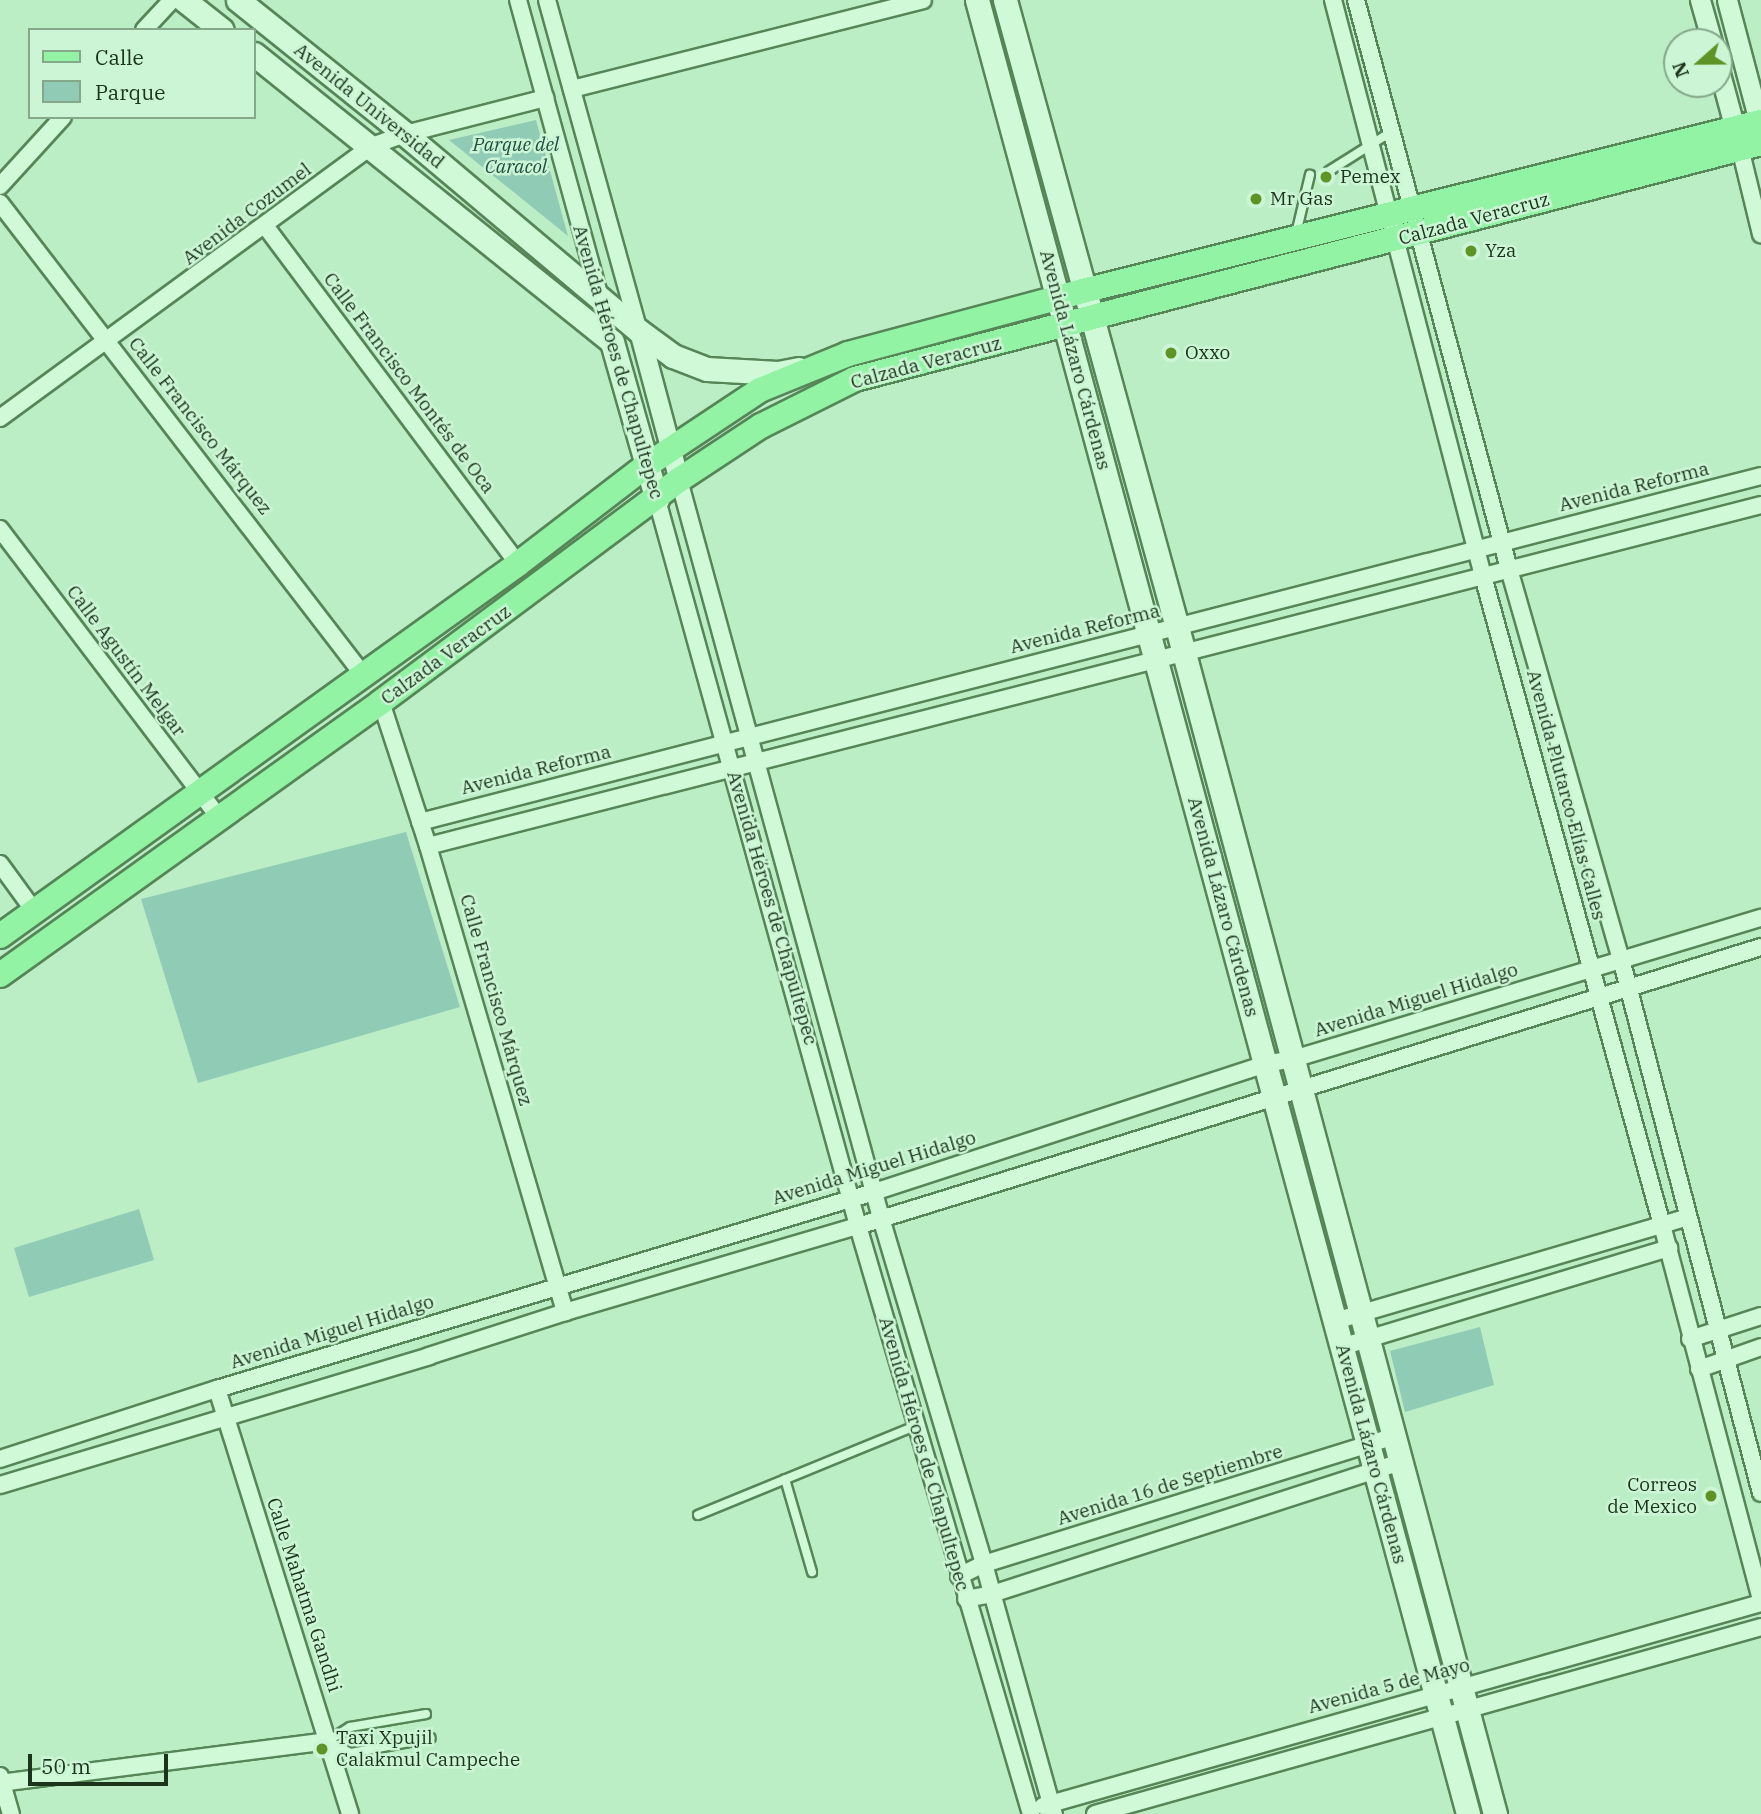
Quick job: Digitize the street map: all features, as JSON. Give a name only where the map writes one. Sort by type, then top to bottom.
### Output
[{"type":"main road","points":[[184,0],[219,28]]},
{"type":"main road","name":"Avenida Universidad","points":[[238,0],[405,134],[639,331],[673,356],[708,369],[778,373],[823,365]]},
{"type":"main road","name":"Avenida Lázaro Cárdenas","points":[[977,0],[1468,1814]]},
{"type":"main road","name":"Avenida Lázaro Cárdenas","points":[[1005,0],[1177,626],[1495,1814]]},
{"type":"main road","name":"Avenida Universidad","points":[[256,56],[372,146],[612,342]]},
{"type":"main road","name":"Calzada Veracruz","points":[[0,936],[518,564],[647,465],[760,390],[848,354],[1083,291],[1295,238],[1753,132]]},
{"type":"main road","name":"Calzada Veracruz","points":[[0,975],[381,702],[657,500],[679,480],[761,426],[855,379],[1066,327],[1407,237],[1753,132]]},
{"type":"main road","name":"Avenida Héroes de Chapultepec","points":[[612,342],[657,500]]},
{"type":"street","points":[[146,28],[172,0]]},
{"type":"street","name":"Avenida Héroes de Chapultepec","points":[[518,0],[612,342]]},
{"type":"street","name":"Avenida Héroes de Chapultepec","points":[[547,0],[881,1218],[984,1564],[1052,1809]]},
{"type":"street","points":[[572,89],[923,0]]},
{"type":"street","name":"Avenida Plutarco Elías Calles","points":[[1333,0],[1371,146],[1401,213],[1503,543],[1621,959],[1761,1493]]},
{"type":"street","name":"Avenida Plutarco Elías Calles","points":[[1356,0],[1391,132],[1401,213],[1476,550],[1669,1248],[1690,1339],[1761,1602]]},
{"type":"street","points":[[1700,0],[1708,28]]},
{"type":"street","points":[[1727,0],[1753,132],[1761,234]]},
{"type":"street","points":[[1733,96],[1753,132]]},
{"type":"street","name":"Avenida Cozumel","points":[[0,418],[265,227],[372,146],[405,134],[545,98]]},
{"type":"street","points":[[0,186],[61,119]]},
{"type":"street","name":"Calle Francisco Márquez","points":[[0,203],[364,676]]},
{"type":"street","name":"Calle Francisco Montés de Oca","points":[[265,227],[518,564]]},
{"type":"street","name":"Avenida Reforma","points":[[419,822],[1761,477]]},
{"type":"street","name":"Avenida Héroes de Chapultepec","points":[[657,500],[858,1226],[1030,1812]]},
{"type":"street","points":[[428,846],[1761,505]]},
{"type":"street","name":"Calle Agustín Melgar","points":[[0,529],[219,818]]},
{"type":"street","name":"Calle Francisco Márquez","points":[[381,702],[428,846],[565,1312]]},
{"type":"street","points":[[0,864],[35,912]]},
{"type":"street","points":[[0,1485],[565,1312],[858,1226],[1300,1087],[1760,947],[1756,920]]},
{"type":"street","name":"Avenida Miguel Hidalgo","points":[[0,1459],[217,1389],[874,1192],[1265,1065],[1293,1059],[1756,920]]},
{"type":"street","points":[[1335,1321],[1688,1217]]},
{"type":"street","points":[[1341,1347],[1669,1248]]},
{"type":"street","points":[[1690,1339],[1761,1316]]},
{"type":"street","points":[[1699,1369],[1761,1347]]},
{"type":"street","name":"Calle Mahatma Gandhi","points":[[217,1389],[350,1814]]},
{"type":"street","points":[[915,1426],[941,1419]]},
{"type":"street","name":"Avenida 16 de Septiembre","points":[[959,1576],[984,1564],[1394,1436]]},
{"type":"street","points":[[966,1599],[992,1594],[1401,1462]]},
{"type":"street","name":"Avenida 5 de Mayo","points":[[1095,1814],[1438,1704],[1464,1699],[1761,1602]]},
{"type":"street","name":"Avenida 5 de Mayo","points":[[1030,1812],[1052,1809],[1438,1704],[1761,1626]]},
{"type":"street","points":[[11,1814],[1,1780],[328,1741]]},
{"type":"lane","points":[[1329,171],[1391,132]]},
{"type":"lane","points":[[1295,238],[1310,176]]},
{"type":"lane","points":[[698,1515],[915,1426]]},
{"type":"lane","points":[[785,1479],[812,1572]]},
{"type":"lane","points":[[426,1714],[350,1727],[328,1741],[351,1753],[431,1738]]},
{"type":"green space","name":"Parque del Caracol","points":[[536,120],[568,236],[449,140]]},
{"type":"green space","points":[[406,832],[460,1007],[198,1083],[141,899]]},
{"type":"green space","points":[[139,1209],[154,1260],[29,1297],[14,1248]]},
{"type":"green space","points":[[1480,1327],[1494,1385],[1405,1412],[1390,1351]]},
{"type":"place","name":"Pemex","points":[[1326,177]]},
{"type":"place","name":"Mr Gas","points":[[1256,199]]},
{"type":"place","name":"Yza","points":[[1471,251]]},
{"type":"place","name":"Oxxo","points":[[1171,353]]},
{"type":"place","name":"Correos de Mexico","points":[[1711,1496]]},
{"type":"place","name":"Taxi Xpujil Calakmul Campeche","points":[[322,1749]]}]
